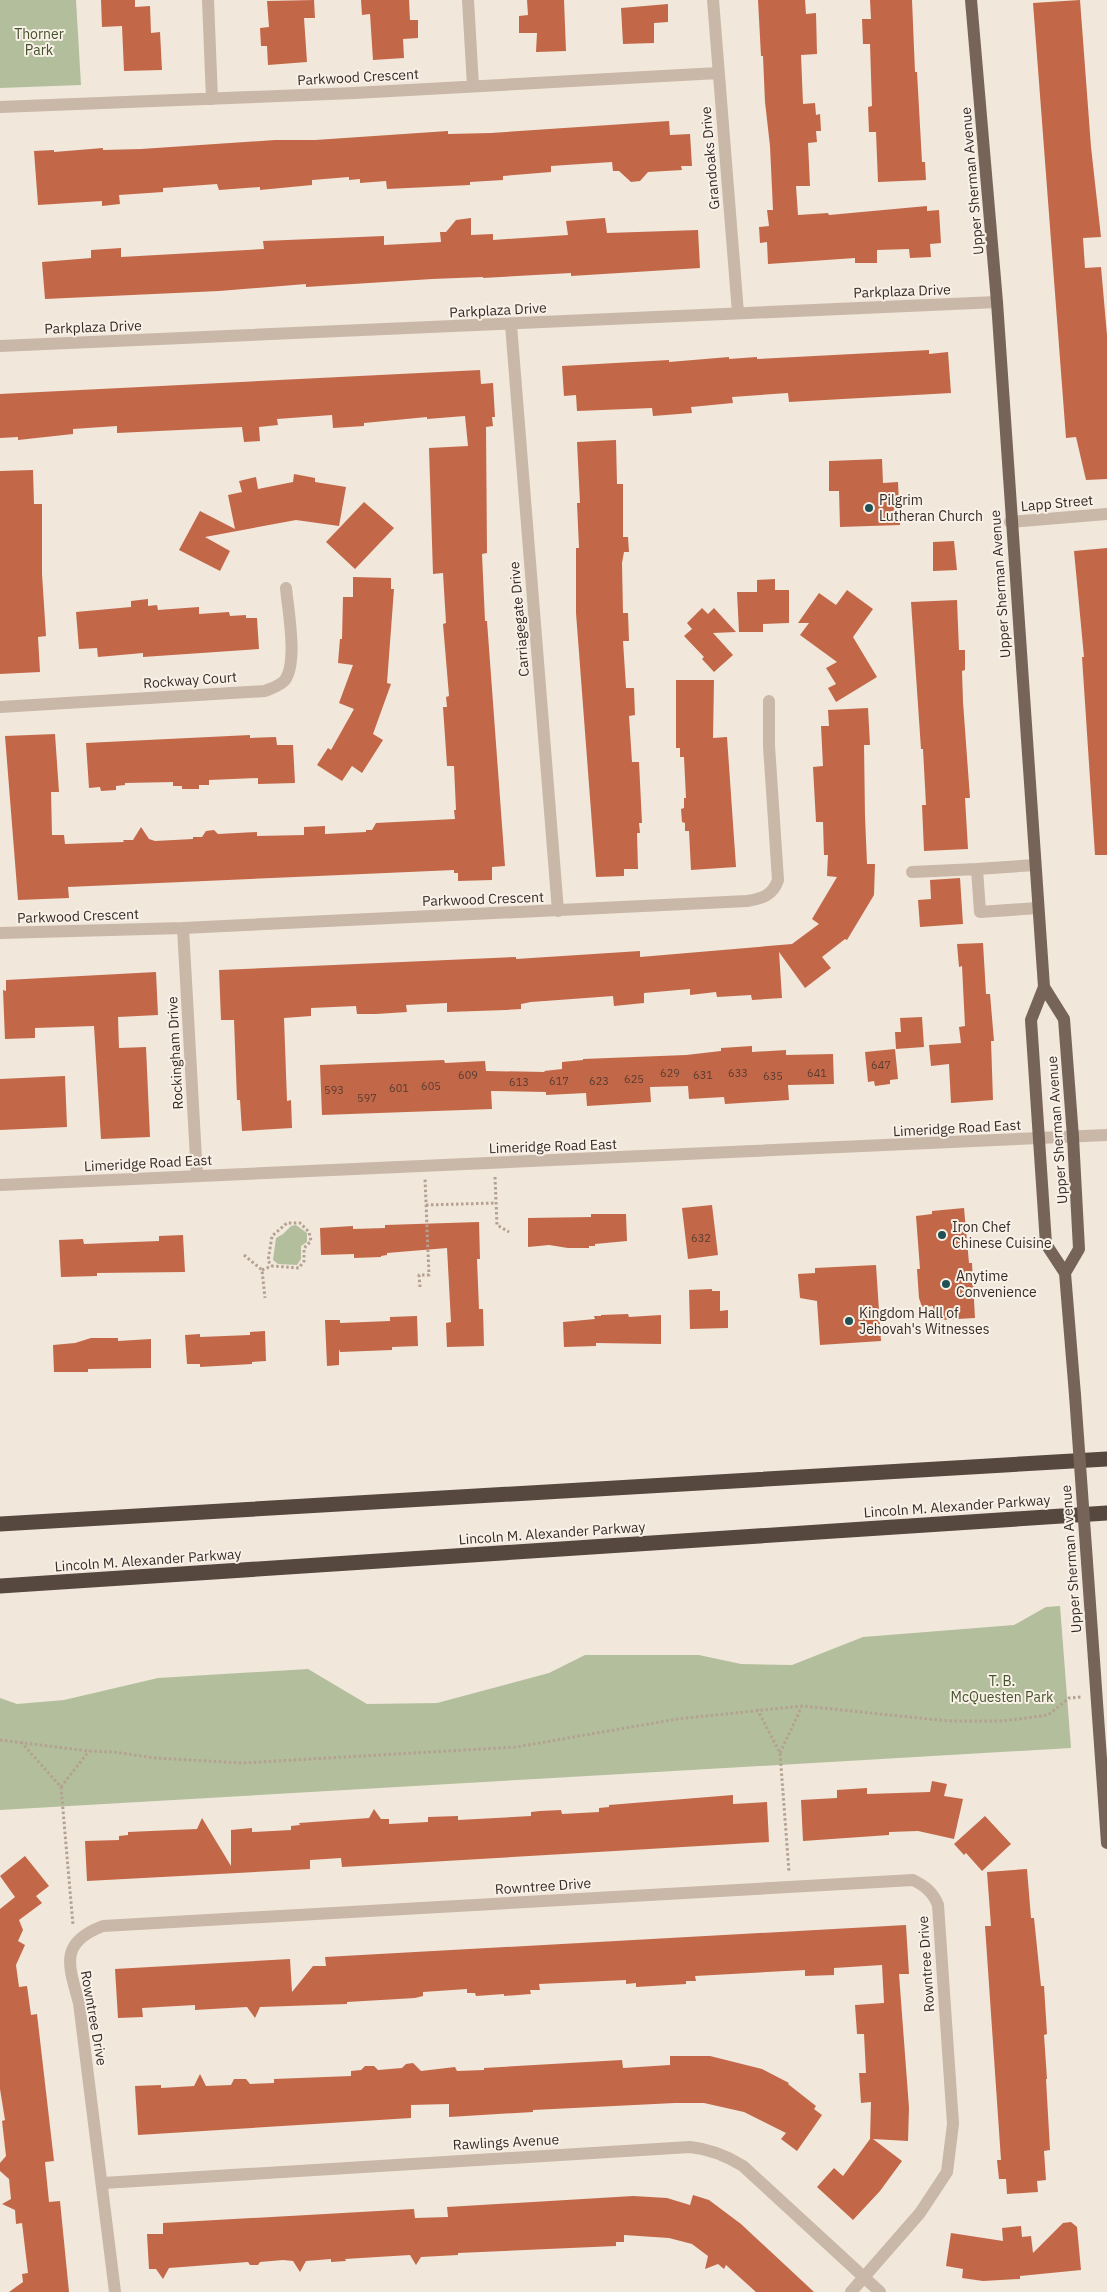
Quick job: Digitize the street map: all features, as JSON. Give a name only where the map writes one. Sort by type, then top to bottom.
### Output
[{"type":"highway","points":[[0,1524],[1107,1459]]},
{"type":"highway","name":"Lincoln M. Alexander Parkway","points":[[0,1586],[1107,1512]]},
{"type":"main road","name":"Upper Sherman Avenue","points":[[971,0],[997,302],[1010,522],[1044,987],[1031,1020],[1038,1140],[1046,1244],[1065,1274],[1107,1843]]},
{"type":"main road","name":"Upper Sherman Avenue","points":[[1044,987],[1064,1019],[1073,1137],[1079,1249],[1065,1274]]},
{"type":"street","points":[[208,0],[212,99]]},
{"type":"street","points":[[468,0],[473,86]]},
{"type":"street","name":"Grandoaks Drive","points":[[713,0],[738,313]]},
{"type":"street","name":"Parkwood Crescent","points":[[0,107],[212,99],[718,74]]},
{"type":"street","name":"Parkplaza Drive","points":[[0,346],[511,325],[997,302]]},
{"type":"street","name":"Carriagegate Drive","points":[[511,325],[558,911]]},
{"type":"street","name":"Lapp Street","points":[[1010,522],[1107,514]]},
{"type":"street","name":"Rockway Court","points":[[0,707],[265,691],[276,687],[284,680],[291,663],[286,588]]},
{"type":"street","name":"Parkwood Crescent","points":[[0,933],[183,928],[747,902],[762,899],[776,888],[778,880],[769,746],[769,702]]},
{"type":"street","points":[[912,872],[1035,865]]},
{"type":"street","points":[[977,869],[980,912],[1038,908]]},
{"type":"street","name":"Rockingham Drive","points":[[183,928],[196,1176]]},
{"type":"street","name":"Limeridge Road East","points":[[0,1185],[1038,1140],[1107,1135]]},
{"type":"street","name":"Rowntree Drive","points":[[115,2292],[103,2183],[79,2003],[69,1961],[74,1944],[81,1936],[103,1926],[913,1880],[924,1885],[935,1897],[938,1905],[953,2124],[947,2172],[920,2213],[851,2292]]},
{"type":"street","name":"Rawlings Avenue","points":[[103,2183],[499,2157],[690,2147],[703,2148],[724,2155],[743,2166],[880,2292]]},
{"type":"path","points":[[494,1164],[496,1225],[509,1232]]},
{"type":"path","points":[[420,1287],[420,1275],[429,1275],[424,1166]]},
{"type":"path","points":[[426,1205],[496,1203]]},
{"type":"path","points":[[262,1270],[272,1266],[299,1268],[304,1261],[304,1248],[311,1241],[309,1232],[300,1223],[288,1223],[272,1236],[268,1261],[272,1266]]},
{"type":"path","points":[[244,1255],[262,1270],[265,1298]]},
{"type":"path","points":[[0,1740],[155,1758],[242,1763],[516,1747],[677,1718],[757,1709],[802,1706],[950,1721],[1003,1721],[1048,1715],[1069,1698],[1089,1696],[1096,1706]]},
{"type":"path","points":[[780,1753],[802,1706]]},
{"type":"path","points":[[757,1709],[780,1753],[790,1887]]},
{"type":"path","points":[[21,1742],[61,1787],[74,1944]]},
{"type":"path","points":[[61,1787],[89,1751]]},
{"type":"green space","name":"Thorner Park","points":[[0,0],[76,0],[81,85],[0,88]]},
{"type":"green space","points":[[296,1225],[307,1233],[307,1242],[301,1246],[301,1259],[297,1265],[278,1264],[273,1260],[276,1238],[291,1226]]},
{"type":"green space","name":"T. B. McQuesten Park","points":[[1060,1606],[1071,1748],[0,1810],[0,1698],[17,1704],[64,1700],[158,1678],[308,1669],[367,1704],[437,1703],[549,1673],[585,1655],[699,1655],[741,1664],[792,1665],[863,1637],[1014,1625],[1046,1607]]},
{"type":"building","points":[[101,0],[135,0],[135,7],[150,6],[151,33],[160,32],[162,70],[124,71],[122,26],[102,27]]},
{"type":"building","points":[[314,0],[315,18],[304,18],[307,62],[268,65],[267,46],[261,46],[260,28],[269,27],[267,1]]},
{"type":"building","points":[[361,0],[409,0],[410,20],[418,20],[418,38],[403,39],[404,58],[373,60],[370,14],[362,15]]},
{"type":"building","points":[[527,0],[564,0],[566,51],[536,52],[537,33],[519,33],[519,16],[528,15]]},
{"type":"building","points":[[758,0],[805,0],[806,14],[816,13],[817,54],[801,55],[803,104],[815,103],[816,115],[820,114],[821,131],[816,131],[817,142],[808,143],[810,186],[796,186],[798,215],[828,213],[829,215],[927,206],[927,211],[939,210],[941,243],[930,244],[931,257],[910,258],[909,249],[877,250],[877,263],[855,263],[855,258],[768,264],[767,242],[760,243],[759,227],[769,226],[767,210],[773,210],[770,146],[765,102],[763,56],[761,56]]},
{"type":"building","points":[[870,0],[912,0],[922,162],[925,162],[926,180],[878,182],[876,132],[869,132],[868,107],[872,106],[870,44],[863,44],[862,19],[871,19]]},
{"type":"building","points":[[1080,0],[1091,147],[1101,237],[1083,238],[1085,268],[1101,267],[1107,335],[1107,479],[1086,480],[1076,437],[1066,438],[1033,3]]},
{"type":"building","points":[[668,4],[668,22],[654,23],[654,43],[623,44],[621,8]]},
{"type":"building","points":[[669,121],[670,135],[690,134],[692,166],[681,166],[682,170],[648,172],[640,181],[631,182],[619,171],[613,171],[612,162],[551,166],[551,172],[503,176],[503,180],[470,182],[470,185],[387,189],[386,181],[360,183],[360,179],[349,180],[349,177],[312,180],[312,185],[260,190],[260,187],[219,190],[217,184],[163,188],[163,192],[119,195],[120,204],[102,206],[102,201],[38,205],[34,151],[54,150],[54,152],[103,148],[103,150],[141,149],[448,131],[448,134],[491,133]]},
{"type":"building","points":[[471,218],[471,235],[493,234],[493,240],[568,235],[566,221],[605,218],[607,233],[698,230],[700,268],[571,276],[571,273],[432,279],[306,287],[306,284],[219,291],[45,299],[42,262],[91,258],[91,250],[121,248],[121,257],[264,249],[263,241],[384,236],[384,245],[441,242],[440,232],[446,232],[456,220]]},
{"type":"building","points":[[929,350],[929,354],[948,352],[951,393],[789,402],[788,393],[732,397],[733,403],[691,407],[692,413],[653,416],[652,408],[577,411],[576,395],[564,396],[562,366],[669,360],[669,362],[729,357],[729,359],[757,357],[757,359]]},
{"type":"building","points":[[480,370],[481,384],[493,383],[495,417],[492,417],[493,426],[486,427],[487,553],[482,554],[485,621],[487,621],[505,866],[492,867],[492,880],[458,881],[458,873],[454,873],[454,870],[68,887],[69,898],[18,900],[5,736],[55,734],[59,792],[51,792],[52,835],[64,835],[65,844],[133,840],[141,827],[149,839],[155,841],[193,839],[193,837],[202,837],[206,831],[214,830],[218,834],[257,832],[257,836],[304,835],[304,827],[325,826],[325,834],[366,832],[366,830],[372,830],[376,823],[455,819],[454,766],[447,766],[443,707],[447,707],[446,697],[449,696],[443,624],[446,623],[443,573],[433,574],[429,448],[468,446],[465,416],[427,419],[427,417],[364,423],[364,426],[333,428],[332,415],[277,419],[278,425],[259,427],[260,441],[244,442],[242,427],[117,433],[117,426],[73,429],[73,434],[18,440],[18,437],[0,438],[0,394]]},
{"type":"building","points":[[616,440],[617,484],[623,484],[623,537],[628,537],[629,552],[624,552],[622,563],[623,613],[628,613],[629,641],[623,641],[626,688],[634,688],[635,715],[629,716],[632,762],[639,762],[642,823],[639,823],[640,833],[637,833],[638,869],[624,869],[624,876],[596,877],[576,613],[576,548],[579,548],[577,503],[580,503],[577,442]]},
{"type":"building","name":"Pilgrim Lutheran Church","points":[[882,459],[883,483],[898,482],[900,525],[840,527],[839,491],[829,491],[829,461]]},
{"type":"building","points":[[33,470],[34,504],[42,504],[42,574],[46,636],[38,637],[40,672],[0,674],[0,471]]},
{"type":"building","points":[[294,474],[315,478],[315,482],[346,487],[339,526],[296,520],[205,537],[230,551],[220,571],[179,550],[200,511],[235,529],[228,495],[242,492],[239,481],[256,477],[258,489],[293,482]]},
{"type":"building","points":[[364,502],[394,528],[355,569],[326,542]]},
{"type":"building","points":[[954,541],[957,570],[933,571],[933,542]]},
{"type":"building","points":[[1107,548],[1107,855],[1095,855],[1082,657],[1084,657],[1074,551]]},
{"type":"building","points":[[353,577],[391,578],[391,589],[394,589],[387,683],[391,684],[373,734],[383,740],[362,773],[352,766],[342,781],[317,765],[328,748],[331,750],[354,709],[339,703],[353,665],[338,663],[340,639],[342,639],[343,597],[353,597]]},
{"type":"building","points":[[775,579],[775,590],[789,590],[789,623],[763,624],[763,632],[739,632],[737,592],[757,592],[757,580]]},
{"type":"building","points":[[847,590],[873,609],[853,637],[877,677],[836,702],[828,688],[836,684],[826,668],[837,662],[800,635],[809,623],[798,623],[819,593],[836,605]]},
{"type":"building","points":[[148,599],[148,606],[157,605],[158,610],[199,607],[199,614],[229,612],[230,616],[246,615],[246,618],[257,618],[259,649],[143,657],[143,653],[98,657],[97,648],[79,649],[76,612],[131,607],[131,601]]},
{"type":"building","points":[[957,600],[959,650],[965,650],[965,670],[962,671],[970,798],[965,798],[968,849],[924,851],[922,805],[926,805],[911,602]]},
{"type":"building","points":[[702,608],[708,614],[714,608],[736,632],[713,633],[733,655],[714,672],[702,659],[704,657],[684,636],[692,629],[687,623]]},
{"type":"building","points":[[676,680],[714,680],[713,738],[727,737],[736,867],[691,870],[689,831],[685,831],[681,809],[684,808],[684,798],[686,798],[684,757],[680,757],[680,748],[676,748]]},
{"type":"building","points":[[868,708],[870,745],[864,745],[865,816],[867,864],[875,864],[874,895],[847,940],[845,939],[822,957],[831,968],[805,988],[779,952],[782,998],[752,1000],[751,995],[717,997],[716,992],[690,995],[690,989],[644,993],[644,1003],[614,1006],[613,996],[531,1002],[521,1004],[521,1009],[506,1010],[447,1012],[447,1003],[406,1005],[407,1012],[376,1014],[357,1014],[356,1006],[311,1008],[311,1016],[284,1018],[287,1101],[291,1100],[292,1128],[242,1131],[240,1100],[237,1100],[234,1020],[221,1020],[219,970],[516,957],[516,959],[640,951],[640,957],[792,944],[819,924],[812,919],[837,877],[827,876],[828,855],[824,855],[823,822],[816,822],[813,767],[823,766],[821,726],[829,726],[828,710]]},
{"type":"building","points":[[250,735],[250,738],[276,737],[277,745],[293,745],[295,783],[258,784],[258,778],[209,780],[209,785],[199,785],[199,789],[182,789],[182,786],[173,786],[173,782],[125,783],[125,785],[116,786],[116,790],[101,791],[100,787],[89,788],[86,743]]},
{"type":"building","points":[[960,878],[963,924],[920,927],[918,900],[931,899],[930,880]]},
{"type":"building","points":[[983,943],[986,994],[990,994],[994,1041],[991,1041],[993,1100],[951,1103],[949,1064],[931,1066],[929,1045],[961,1043],[959,1027],[965,1026],[962,966],[959,967],[957,944]]},
{"type":"building","points":[[156,972],[158,1015],[118,1017],[119,1048],[146,1047],[150,1137],[101,1139],[94,1026],[35,1028],[35,1038],[5,1039],[3,990],[6,991],[6,980]]},
{"type":"building","points":[[922,1017],[924,1047],[896,1049],[895,1032],[901,1032],[900,1018]]},
{"type":"building","points":[[752,1046],[752,1052],[786,1050],[786,1055],[833,1054],[834,1084],[788,1085],[789,1100],[725,1104],[724,1097],[689,1099],[688,1086],[650,1087],[651,1102],[587,1106],[586,1093],[546,1095],[546,1092],[491,1091],[492,1109],[322,1115],[320,1065],[444,1060],[445,1063],[485,1061],[486,1071],[545,1072],[562,1069],[562,1062],[583,1059],[686,1055],[721,1051],[721,1048]]},
{"type":"building","points":[[895,1049],[898,1079],[890,1080],[890,1084],[875,1086],[874,1081],[868,1082],[865,1052]]},
{"type":"building","points":[[65,1076],[67,1127],[0,1130],[0,1079]]},
{"type":"building","points":[[712,1205],[718,1255],[688,1259],[682,1208]]},
{"type":"building","points":[[964,1208],[969,1263],[972,1263],[975,1318],[940,1320],[933,1317],[933,1306],[922,1307],[919,1298],[917,1269],[920,1269],[916,1216],[932,1214],[932,1211]]},
{"type":"building","points":[[591,1214],[626,1214],[627,1241],[595,1244],[595,1246],[589,1246],[589,1248],[568,1248],[549,1245],[528,1247],[528,1218],[591,1217]]},
{"type":"building","points":[[479,1222],[480,1259],[477,1259],[479,1309],[483,1309],[484,1346],[447,1347],[446,1323],[451,1322],[447,1248],[387,1253],[387,1255],[381,1257],[354,1258],[354,1254],[321,1255],[320,1228],[353,1226],[353,1229],[385,1228],[385,1225]]},
{"type":"building","points":[[183,1235],[185,1272],[97,1273],[97,1276],[61,1277],[59,1240],[83,1239],[84,1244],[159,1241],[159,1236]]},
{"type":"building","name":"Kingdom Hall of Jehovah's Witnesses","points":[[876,1265],[881,1341],[820,1345],[817,1301],[800,1298],[798,1274],[815,1273],[815,1268]]},
{"type":"building","points":[[712,1289],[712,1291],[720,1291],[720,1311],[728,1310],[728,1328],[690,1329],[689,1290]]},
{"type":"building","points":[[628,1314],[629,1317],[661,1315],[661,1344],[596,1343],[596,1346],[564,1347],[563,1322],[595,1319],[594,1316],[601,1315]]},
{"type":"building","points":[[417,1316],[418,1346],[392,1347],[392,1350],[340,1352],[339,1349],[339,1365],[327,1366],[325,1320],[340,1320],[340,1323],[390,1321],[390,1317]]},
{"type":"building","points":[[265,1331],[266,1361],[252,1362],[252,1364],[200,1367],[200,1364],[187,1364],[185,1335],[200,1334],[200,1337],[250,1335],[250,1332]]},
{"type":"building","points":[[91,1338],[118,1338],[118,1341],[151,1339],[151,1368],[88,1369],[88,1372],[54,1372],[53,1345],[75,1343]]},
{"type":"building","points":[[932,1781],[947,1784],[944,1796],[963,1799],[954,1839],[918,1831],[889,1832],[889,1835],[803,1841],[801,1800],[837,1798],[837,1790],[867,1788],[867,1794],[930,1792]]},
{"type":"building","points":[[733,1795],[733,1804],[767,1802],[769,1842],[342,1867],[341,1858],[310,1860],[310,1869],[87,1881],[85,1841],[119,1840],[119,1836],[128,1835],[128,1832],[197,1829],[202,1818],[231,1866],[231,1830],[252,1828],[252,1832],[291,1830],[291,1826],[300,1825],[299,1823],[369,1818],[374,1809],[381,1819],[389,1819],[389,1824],[428,1822],[428,1817],[458,1816],[458,1820],[531,1816],[531,1812],[540,1811],[561,1810],[562,1814],[599,1812],[599,1808],[609,1807],[609,1805]]},
{"type":"building","points":[[985,1816],[1011,1844],[982,1871],[966,1853],[964,1855],[954,1844]]},
{"type":"building","points":[[25,1856],[49,1886],[36,1896],[42,1903],[19,1920],[23,1930],[18,1941],[25,1945],[16,1965],[19,1987],[27,1986],[31,2015],[37,2014],[54,2161],[45,2162],[49,2202],[60,2201],[69,2292],[9,2292],[23,2282],[22,2274],[28,2273],[22,2223],[16,2224],[15,2210],[2,2204],[11,2199],[9,2179],[0,2171],[0,2163],[6,2156],[2,2121],[5,2120],[0,2089],[0,1909],[15,1897],[0,1876]]},
{"type":"building","points":[[1027,1869],[1031,1918],[1034,1918],[1041,1986],[1044,1986],[1047,2034],[1044,2035],[1050,2150],[1044,2151],[1046,2180],[1037,2181],[1038,2192],[1007,2194],[1006,2179],[999,2179],[997,2160],[1001,2160],[985,1926],[991,1926],[987,1872]]},
{"type":"building","points":[[906,1925],[909,1974],[899,1974],[909,2108],[908,2141],[873,2139],[902,2161],[880,2191],[853,2220],[817,2187],[834,2168],[843,2176],[870,2139],[871,2102],[861,2103],[859,2073],[866,2073],[864,2034],[857,2034],[855,2005],[884,2003],[882,1965],[834,1968],[834,1975],[805,1976],[805,1970],[695,1976],[696,1981],[686,1981],[686,1984],[636,1987],[636,1983],[626,1984],[626,1980],[539,1984],[540,1990],[530,1990],[531,1994],[504,1996],[504,1994],[476,1996],[475,1993],[467,1993],[467,1989],[423,1992],[423,1996],[415,1998],[347,2002],[347,2004],[260,2007],[255,2018],[247,2007],[195,2010],[195,2005],[142,2008],[143,2017],[118,2018],[115,1969],[290,1959],[292,1992],[313,1966],[326,1966],[325,1957]]},
{"type":"building","points":[[670,2056],[710,2056],[762,2069],[789,2083],[816,2106],[814,2109],[822,2115],[797,2151],[781,2139],[786,2133],[744,2112],[704,2103],[533,2110],[533,2112],[449,2117],[449,2104],[411,2105],[411,2118],[138,2135],[135,2086],[161,2085],[161,2088],[194,2086],[200,2074],[206,2086],[231,2085],[234,2079],[246,2079],[250,2084],[274,2083],[274,2079],[351,2076],[351,2071],[361,2070],[365,2066],[374,2066],[378,2070],[402,2068],[406,2064],[413,2063],[421,2071],[455,2067],[457,2071],[622,2060],[623,2068],[670,2065]]},
{"type":"building","points":[[693,2195],[709,2200],[741,2224],[814,2292],[756,2292],[726,2265],[724,2269],[718,2264],[705,2269],[708,2256],[692,2244],[669,2238],[624,2235],[624,2242],[616,2242],[616,2246],[458,2253],[458,2255],[421,2257],[416,2265],[410,2255],[345,2259],[346,2261],[331,2262],[331,2259],[306,2261],[300,2272],[293,2261],[283,2260],[260,2262],[258,2265],[250,2265],[248,2262],[169,2268],[163,2279],[156,2269],[149,2269],[147,2234],[163,2234],[163,2223],[414,2209],[415,2218],[448,2217],[447,2207],[633,2196],[667,2198],[690,2205]]},
{"type":"building","points":[[1071,2222],[1077,2227],[1081,2270],[1020,2276],[1020,2279],[983,2281],[962,2278],[963,2269],[946,2266],[951,2233],[1003,2241],[1002,2228],[1021,2226],[1022,2237],[1031,2236],[1033,2253],[1063,2223]]},
{"type":"place","name":"Pilgrim Lutheran Church","points":[[869,508]]},
{"type":"place","name":"Iron Chef Chinese Cuisine","points":[[942,1235]]},
{"type":"place","name":"Anytime Convenience","points":[[946,1284]]},
{"type":"place","name":"Kingdom Hall of Jehovah's Witnesses","points":[[849,1321]]}]
